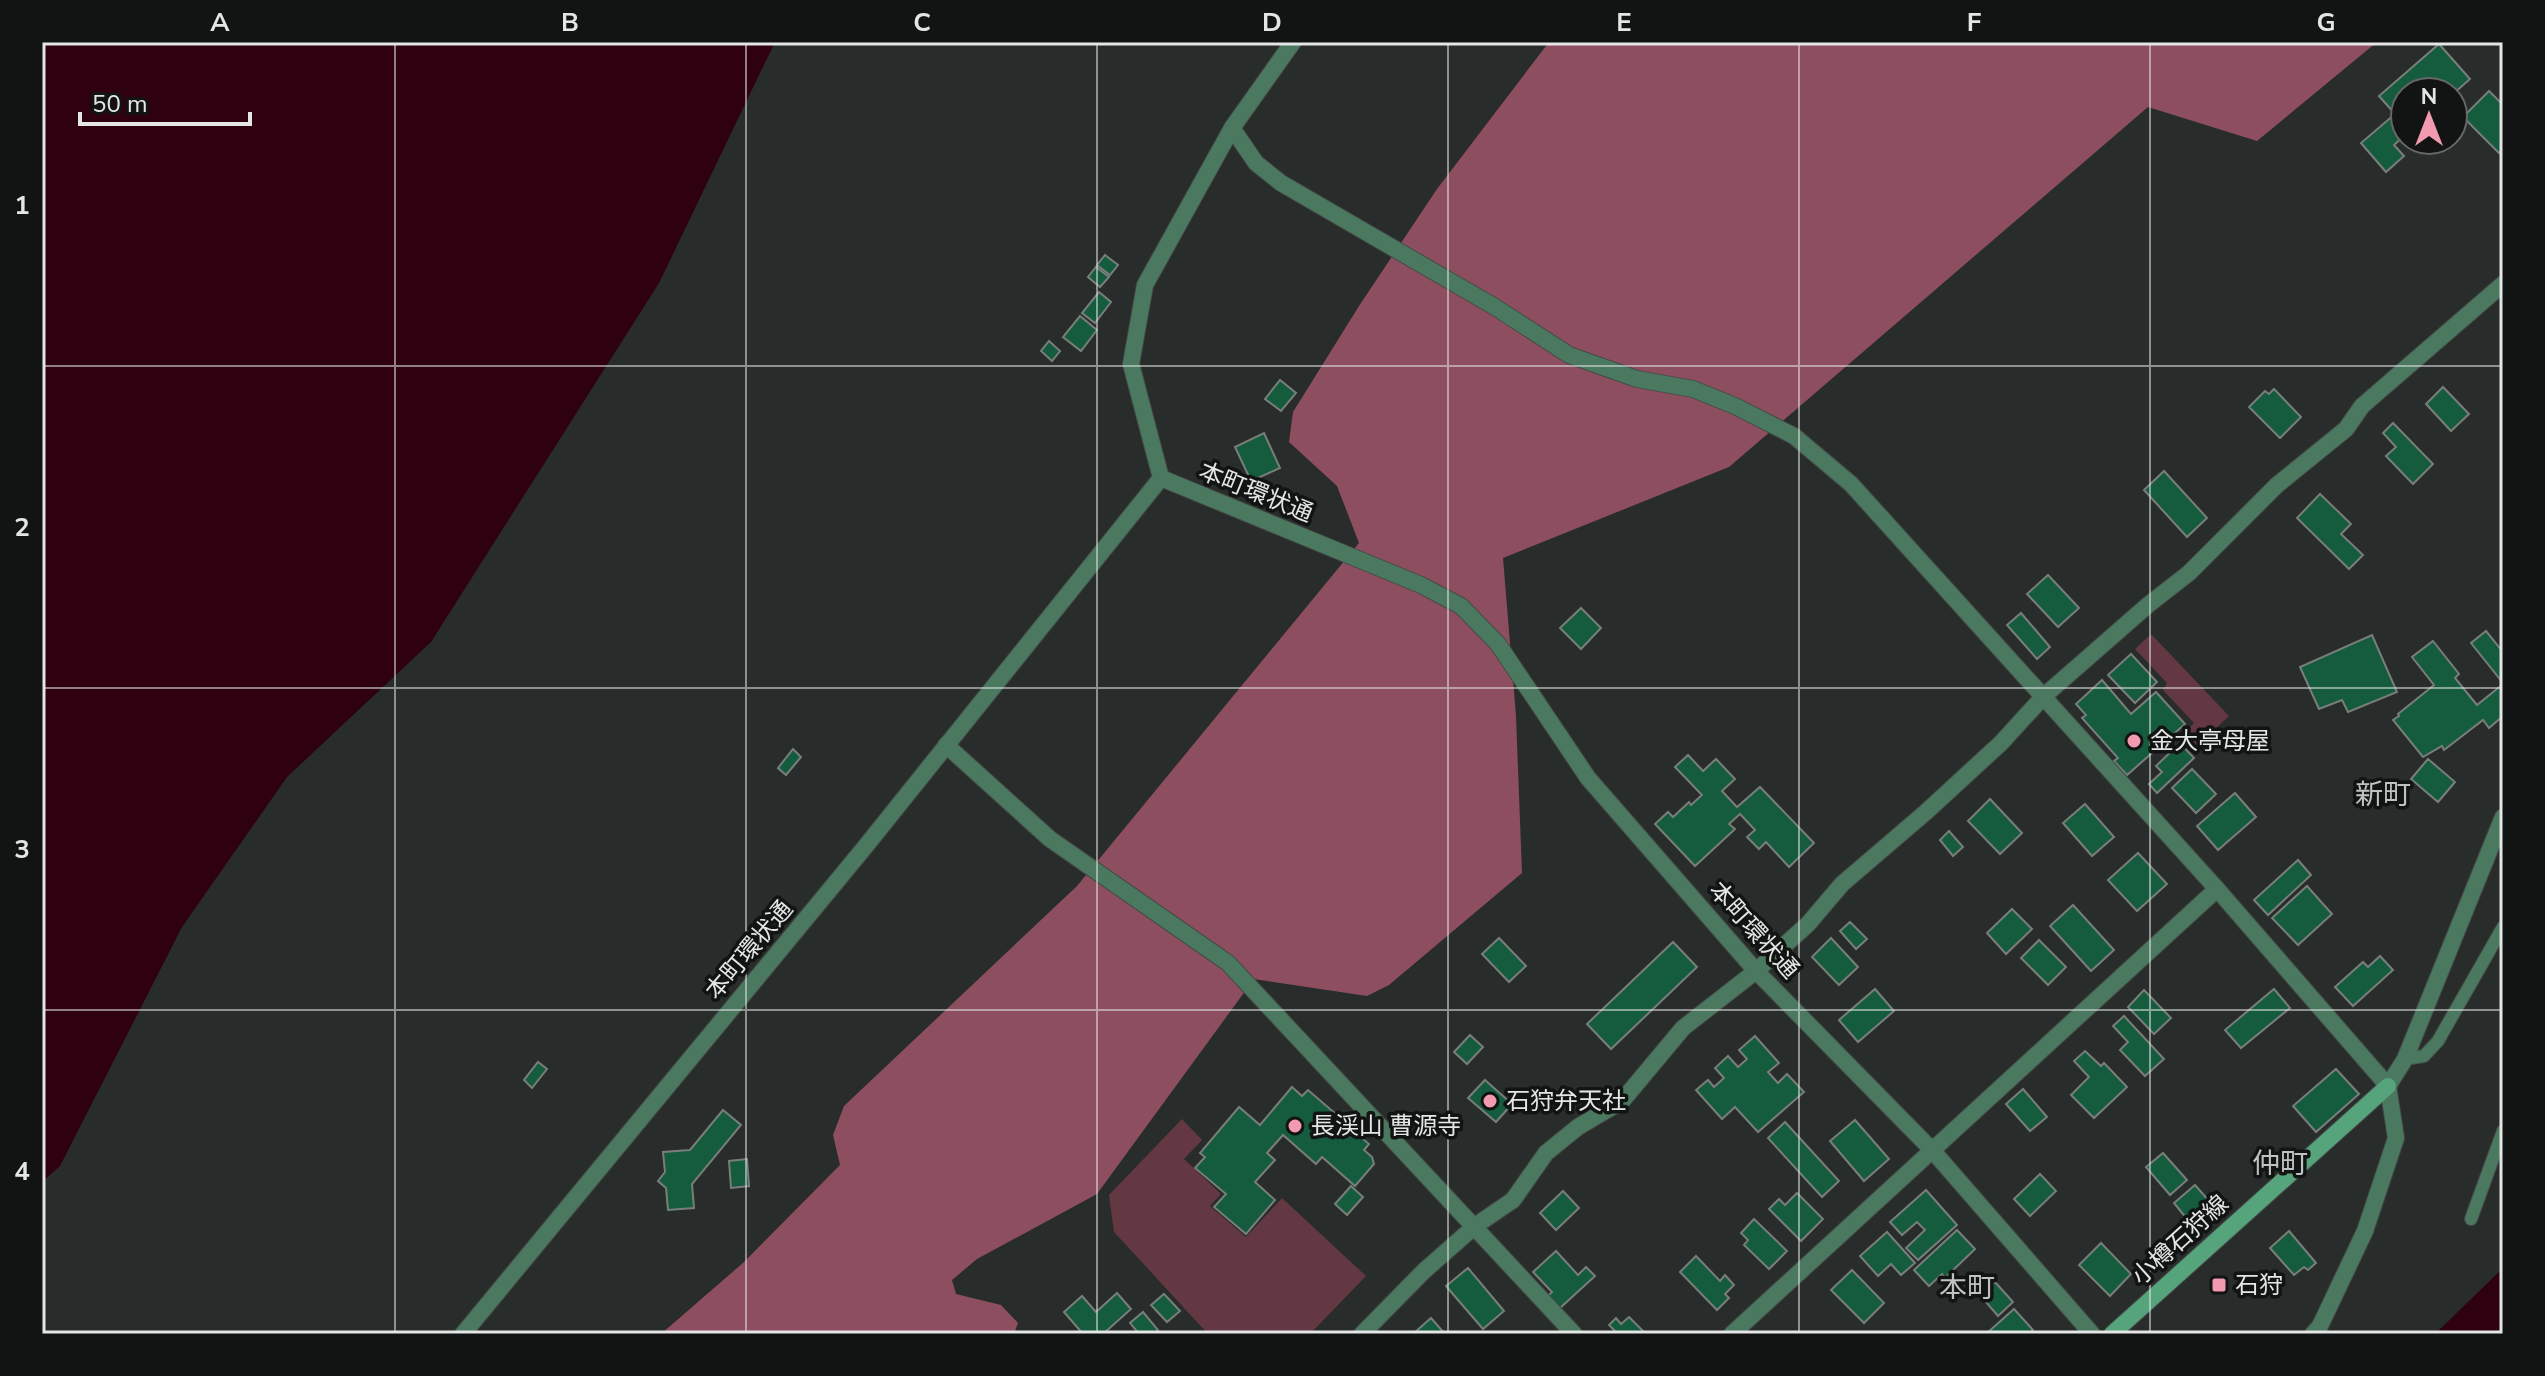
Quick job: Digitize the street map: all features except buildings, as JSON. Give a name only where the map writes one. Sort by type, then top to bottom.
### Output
[{"type":"main road","name":"小樽石狩線","points":[[2112,1334],[2388,1086]]},
{"type":"street","points":[[1161,478],[1131,364],[1145,285],[1232,128],[1293,42]]},
{"type":"street","points":[[1232,128],[1256,163],[1281,183],[1495,307],[1569,355],[1637,379],[1693,389],[1794,436],[1851,484],[2217,889],[2388,1086],[2396,1138],[2365,1231],[2320,1326],[2313,1334]]},
{"type":"street","points":[[1362,1334],[1424,1271],[1475,1226],[1513,1200],[1546,1153],[1578,1127],[1622,1101],[1683,1028],[1756,971],[1808,924],[1842,884],[2001,743],[2044,696],[2189,573],[2277,485],[2346,429],[2362,406],[2503,284]]},
{"type":"street","name":"本町環状通","points":[[463,1334],[1161,478],[1421,585],[1461,606],[1498,644],[1588,778],[1756,971],[1932,1150],[2092,1334]]},
{"type":"street","points":[[946,745],[1050,839],[1228,963],[1574,1334]]},
{"type":"street","points":[[2388,1086],[2405,1059],[2503,817]]},
{"type":"street","points":[[1732,1334],[2217,889]]},
{"type":"lane","points":[[2405,1059],[2424,1056],[2438,1041],[2503,927]]},
{"type":"lane","points":[[2471,1219],[2503,1131]]},
{"type":"shaded area","points":[[42,42],[775,42],[659,283],[431,642],[287,777],[182,927],[60,1166],[42,1182]]},
{"type":"shaded area","points":[[1549,42],[2377,42],[2257,141],[2148,107],[1729,467],[1503,558],[1516,716],[1522,873],[1389,985],[1367,996],[1254,979],[1097,1194],[977,1259],[952,1280],[956,1294],[1001,1305],[1018,1323],[1014,1334],[661,1334],[744,1262],[840,1165],[833,1135],[844,1106],[1077,886],[1359,543],[1337,486],[1289,442],[1293,412],[1437,189]]},
{"type":"shaded area","points":[[2151,634],[2229,716],[2194,749],[2182,735],[2194,723],[2163,690],[2167,683],[2135,649]]},
{"type":"shaded area","points":[[1182,1119],[1202,1140],[1184,1159],[1221,1194],[1210,1206],[1246,1237],[1282,1198],[1366,1276],[1310,1334],[1208,1334],[1114,1232],[1109,1195]]},
{"type":"shaded area","points":[[2503,1268],[2503,1334],[2435,1334]]},
{"type":"place","name":"金大亭母屋","points":[[2134,741]]},
{"type":"place","name":"石狩弁天社","points":[[1490,1101]]},
{"type":"place","name":"長渓山 曹源寺","points":[[1295,1126]]},
{"type":"place","name":"石狩","points":[[2219,1285]]},
{"type":"district","name":"新町","points":[[2383,795]]},
{"type":"district","name":"仲町","points":[[2280,1164]]},
{"type":"district","name":"本町","points":[[1967,1288]]}]
